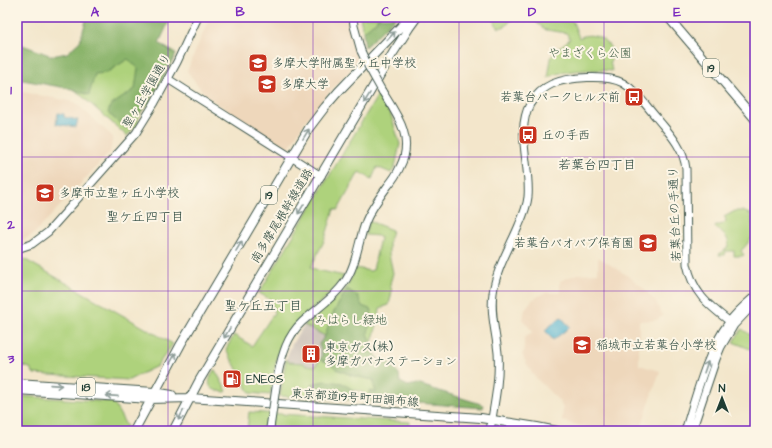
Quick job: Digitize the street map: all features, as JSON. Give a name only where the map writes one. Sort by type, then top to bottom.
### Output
[{"type":"main road","name":"南多摩尾根幹線道路","points":[[134,431],[152,395],[309,128],[325,107],[362,66],[410,17]]},
{"type":"main road","name":"南多摩尾根幹線道路","points":[[173,431],[223,339],[393,53],[417,17]]},
{"type":"main road","name":"19","points":[[668,17],[755,119]]},
{"type":"main road","name":"18","points":[[17,383],[152,395]]},
{"type":"main road","name":"18","points":[[17,390],[152,395]]},
{"type":"main road","name":"東京都道19号町田調布線","points":[[152,395],[492,419],[557,431]]},
{"type":"street","name":"聖ヶ丘学園通り","points":[[17,248],[32,244],[48,232],[136,134],[178,62],[198,17]]},
{"type":"street","points":[[270,430],[278,374],[282,355],[288,342],[294,331],[301,323],[333,297],[344,283],[352,268],[367,219],[376,203],[398,172],[405,154],[406,142],[404,131],[361,51],[353,17]]},
{"type":"street","name":"若葉台丘の手通り","points":[[490,431],[498,376],[498,352],[492,307],[492,294],[495,282],[524,214],[528,197],[528,176],[524,135],[525,116],[535,96],[552,84],[581,78],[606,78],[624,83],[639,96],[673,138],[683,156],[686,169],[688,264],[690,274],[698,292],[704,300],[729,322]]},
{"type":"street","points":[[168,79],[321,176]]},
{"type":"street","points":[[685,431],[710,354],[721,333],[729,322],[743,306],[755,296]]},
{"type":"street","points":[[692,431],[721,347],[734,325],[755,303]]},
{"type":"shaded area","name":"多摩大学","points":[[210,17],[350,17],[352,35],[360,59],[305,121],[290,146],[284,147],[206,96],[187,71]]},
{"type":"shaded area","name":"多摩市立聖ヶ丘小学校","points":[[17,91],[75,102],[113,137],[110,152],[34,234],[17,242]]},
{"type":"shaded area","name":"稲城市立若葉台小学校","points":[[598,257],[631,278],[643,288],[656,302],[663,316],[656,320],[639,321],[639,365],[660,371],[640,431],[602,431],[562,421],[563,409],[560,402],[534,376],[522,354],[524,351],[524,338],[533,332],[523,320],[525,309],[532,300],[544,293],[560,293],[560,281],[577,274],[598,273]]},
{"type":"shaded area","points":[[304,325],[325,336],[319,344],[322,355],[316,366],[305,365],[304,363],[289,362],[286,359],[292,344]]},
{"type":"green space","points":[[87,17],[171,17],[159,43],[176,55],[148,101],[126,129],[108,113],[110,106],[135,89],[138,68],[128,59],[106,73],[95,74],[89,95],[72,89],[17,79],[17,43],[52,56],[67,53],[80,41]]},
{"type":"green space","points":[[360,17],[379,17],[363,32]]},
{"type":"green space","points":[[379,17],[396,17],[365,47],[363,32]]},
{"type":"green space","points":[[490,17],[519,17],[511,20],[506,26],[499,28]]},
{"type":"green space","name":"やまざくら公園","points":[[519,17],[567,17],[573,22],[579,38],[590,35],[601,38],[608,44],[614,55],[610,61],[612,71],[576,71],[556,74],[548,78],[551,58],[556,50],[570,39],[567,33],[546,30],[536,22]]},
{"type":"green space","points":[[138,34],[176,53],[147,106],[143,109],[138,118],[138,123],[127,136],[74,89]]},
{"type":"green space","points":[[379,93],[389,109],[400,144],[395,167],[391,173],[377,167],[372,179],[359,172],[338,210],[334,209],[325,239],[311,267],[317,270],[344,276],[331,293],[298,321],[287,334],[278,354],[270,395],[250,393],[226,349],[234,335],[252,346],[274,313],[271,300],[259,293]]},
{"type":"green space","points":[[735,211],[742,211],[751,214],[755,235],[741,251],[744,255],[734,256],[734,251],[726,251],[725,255],[719,255],[727,248],[728,240],[715,227],[716,225],[725,223],[726,219],[724,217]]},
{"type":"green space","name":"みはらし緑地","points":[[369,221],[392,230],[389,242],[389,254],[393,273],[390,284],[392,291],[389,305],[380,308],[372,343],[325,342],[325,336],[304,325],[347,287],[356,268],[370,271],[373,270],[380,238],[379,236],[365,235]]},
{"type":"green space","points":[[17,255],[173,344],[157,366],[129,380],[34,374],[30,368],[17,364]]},
{"type":"green space","points":[[347,289],[358,296],[362,306],[372,310],[368,333],[375,354],[382,364],[389,362],[399,374],[400,382],[408,386],[417,384],[484,405],[483,408],[418,403],[412,405],[362,401],[362,399],[369,399],[369,391],[376,392],[374,380],[354,376],[336,369],[331,364],[320,359],[322,355],[319,344],[325,336],[331,317]]},
{"type":"green space","points":[[742,329],[755,338],[755,351],[733,342]]},
{"type":"green space","points":[[286,359],[289,362],[304,363],[305,365],[316,366],[320,359],[331,364],[336,369],[354,376],[374,380],[376,392],[369,399],[362,399],[362,391],[353,390],[342,383],[311,384],[313,398],[280,396]]},
{"type":"green space","points":[[214,370],[227,391],[226,392],[212,389],[210,386],[209,383],[211,375]]},
{"type":"green space","points":[[325,381],[342,383],[353,390],[353,400],[313,398],[311,384]]},
{"type":"green space","points":[[17,396],[113,402],[127,427],[125,431],[17,431]]},
{"type":"green space","points":[[249,412],[410,422],[409,431],[247,431]]},
{"type":"water","points":[[58,113],[64,114],[64,117],[78,120],[76,127],[56,124]]},
{"type":"water","points":[[561,317],[570,327],[553,340],[545,330]]},
{"type":"place","name":"多摩大学附属聖ヶ丘中学校","points":[[258,63]]},
{"type":"place","name":"多摩大学","points":[[267,84]]},
{"type":"place","name":"若葉台パークヒルズ前","points":[[634,97]]},
{"type":"place","name":"丘の手西","points":[[528,135]]},
{"type":"place","name":"多摩市立聖ヶ丘小学校","points":[[45,193]]},
{"type":"place","name":"若葉台バオバブ保育園","points":[[648,243]]},
{"type":"place","name":"稲城市立若葉台小学校","points":[[582,345]]},
{"type":"place","name":"東京ガス(株) 多摩ガバナステーション","points":[[311,354]]},
{"type":"place","name":"ENEOS","points":[[232,379]]},
{"type":"district","name":"若葉台四丁目","points":[[597,165]]},
{"type":"district","name":"聖ケ丘四丁目","points":[[145,217]]},
{"type":"district","name":"聖ケ丘五丁目","points":[[263,306]]}]
